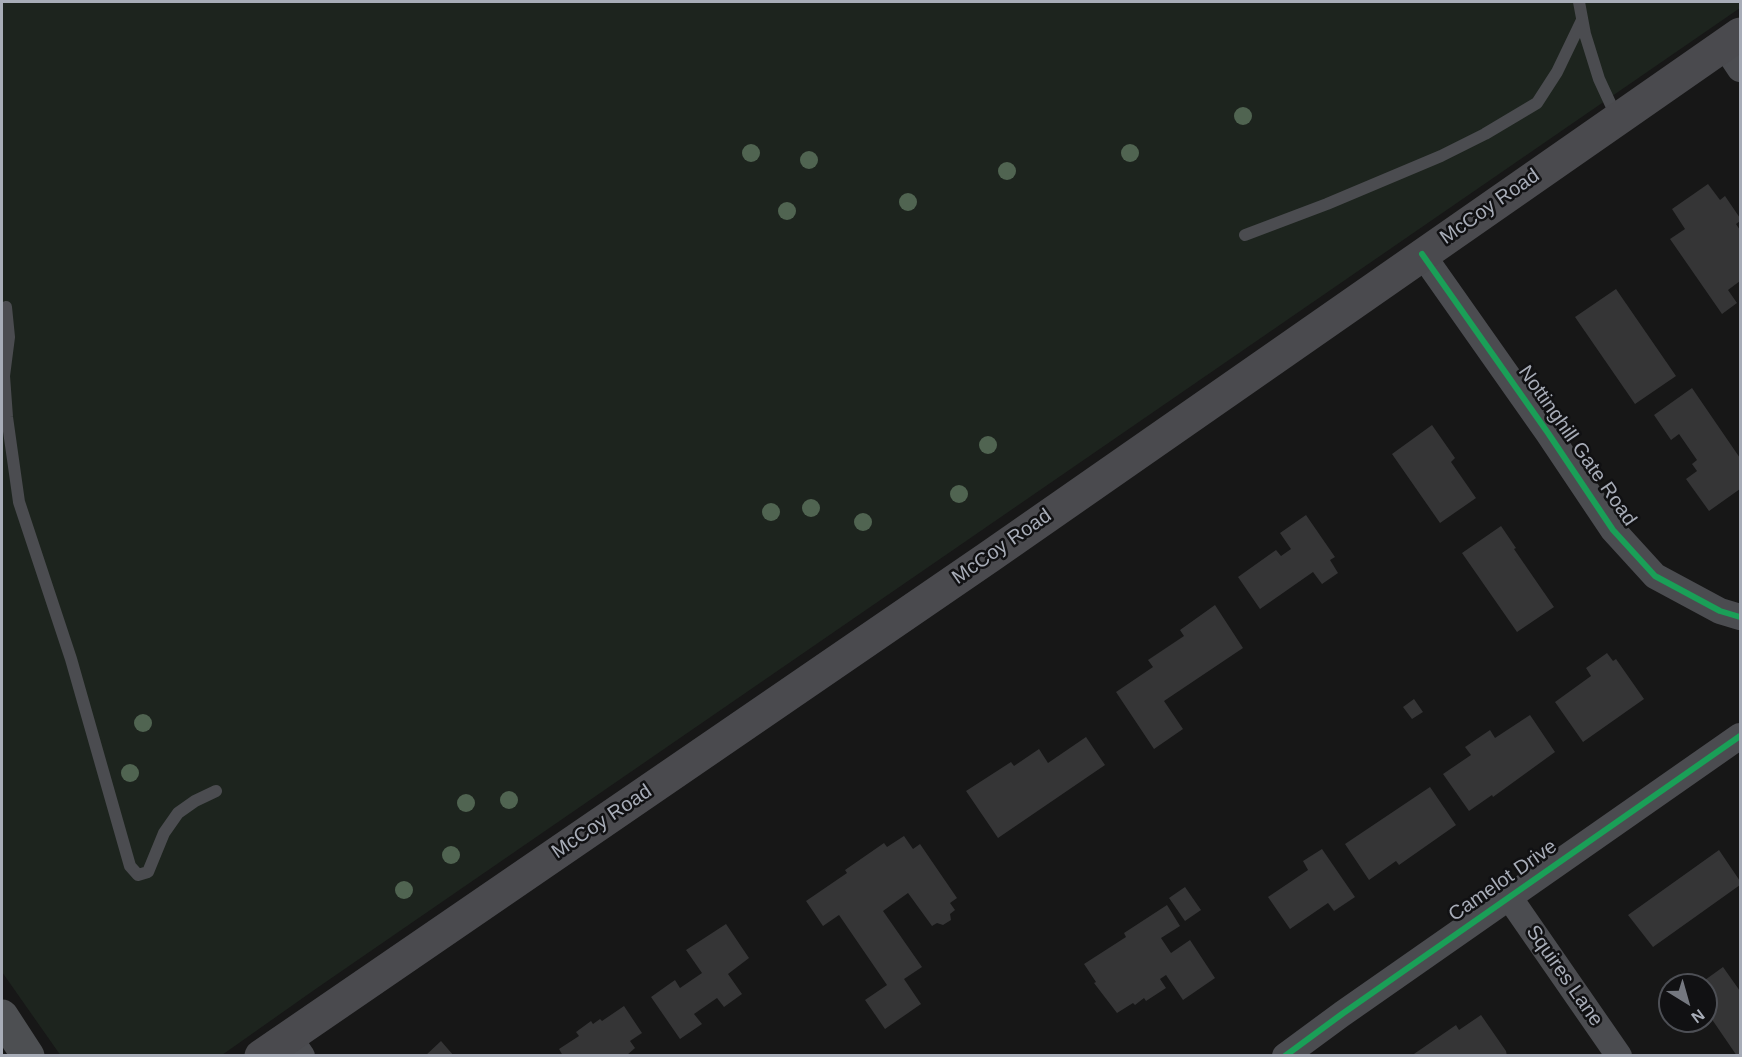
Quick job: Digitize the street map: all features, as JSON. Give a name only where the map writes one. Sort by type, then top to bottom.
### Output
[{"type":"main road","name":"McCoy Road","points":[[261,1056],[296,1046],[979,563],[1422,254],[1617,119],[1735,49]]},
{"type":"main road","points":[[2,1016],[28,1056]]},
{"type":"street","name":"Nottinghill Gate Road","points":[[1422,254],[1613,530],[1655,576],[1720,611],[1740,616]]},
{"type":"street","name":"Camelot Drive","points":[[1285,1056],[1740,736]]},
{"type":"street","name":"Squires Lane","points":[[1509,897],[1619,1056]]},
{"type":"lane","points":[[1579,2],[1599,79],[1617,119]]},
{"type":"lane","points":[[1245,235],[1327,204],[1441,156],[1485,134],[1537,103],[1557,72],[1582,20]]},
{"type":"lane","points":[[6,308],[9,337],[4,376],[6,407],[19,502],[71,658],[130,866],[138,875],[148,872],[164,833],[178,813],[195,801],[216,792]]},
{"type":"shaded area","points":[[2,2],[1740,2],[1740,8],[222,1055],[61,1056],[2,972]]},
{"type":"building","points":[[1708,184],[1720,200],[1725,196],[1740,218],[1736,224],[1740,230],[1740,281],[1728,290],[1737,303],[1722,314],[1670,239],[1685,229],[1672,209]]},
{"type":"building","points":[[1616,289],[1676,376],[1635,404],[1575,317]]},
{"type":"building","points":[[1692,388],[1740,458],[1740,489],[1709,511],[1686,479],[1697,471],[1692,464],[1697,460],[1679,434],[1671,440],[1654,415]]},
{"type":"building","points":[[1432,425],[1455,458],[1451,462],[1476,498],[1440,523],[1392,454]]},
{"type":"building","points":[[1306,515],[1335,557],[1330,560],[1338,573],[1322,584],[1313,572],[1260,609],[1238,577],[1276,550],[1281,556],[1291,549],[1280,533]]},
{"type":"building","points":[[1501,526],[1554,607],[1517,632],[1462,553]]},
{"type":"building","points":[[1215,605],[1243,648],[1164,701],[1183,729],[1154,749],[1116,692],[1153,667],[1148,660],[1184,636],[1180,630]]},
{"type":"building","points":[[1607,653],[1613,661],[1616,659],[1644,699],[1583,742],[1555,702],[1591,676],[1586,668]]},
{"type":"building","points":[[1414,699],[1423,712],[1412,719],[1403,707]]},
{"type":"building","points":[[1530,715],[1555,752],[1493,797],[1492,795],[1469,811],[1443,774],[1471,755],[1465,747],[1490,730],[1495,738]]},
{"type":"building","points":[[1086,737],[1105,765],[998,838],[966,791],[1011,762],[1014,766],[1039,749],[1048,763]]},
{"type":"building","points":[[1430,787],[1456,825],[1399,865],[1396,861],[1369,880],[1345,844]]},
{"type":"building","points":[[904,836],[913,849],[920,844],[957,898],[950,903],[955,910],[950,914],[951,920],[943,925],[937,923],[932,926],[908,893],[883,911],[922,967],[904,979],[921,1004],[885,1029],[865,1000],[887,985],[839,915],[823,926],[806,901],[847,873],[845,870],[884,843],[887,847]]},
{"type":"building","points":[[1322,849],[1355,897],[1334,911],[1328,903],[1290,929],[1268,897],[1308,870],[1303,861]]},
{"type":"building","points":[[1719,850],[1740,881],[1740,885],[1653,947],[1628,915]]},
{"type":"building","points":[[1185,887],[1201,910],[1185,921],[1169,898]]},
{"type":"building","points":[[1167,905],[1180,926],[1161,938],[1171,953],[1190,940],[1215,978],[1183,1000],[1166,975],[1160,979],[1166,988],[1146,1001],[1144,998],[1117,1013],[1094,983],[1096,982],[1084,964],[1126,937],[1124,933]]},
{"type":"building","points":[[726,924],[749,958],[728,974],[742,994],[724,1007],[717,998],[694,1014],[702,1024],[680,1039],[651,997],[675,980],[680,988],[702,973],[686,950]]},
{"type":"building","points":[[1723,967],[1740,991],[1740,1056],[1737,1056],[1718,1028],[1718,973],[1715,973]]},
{"type":"building","points":[[624,1006],[642,1033],[630,1041],[635,1048],[626,1056],[563,1056],[559,1049],[579,1036],[576,1032],[591,1021],[593,1024],[600,1019],[602,1021]]},
{"type":"building","points":[[1481,1015],[1506,1051],[1507,1056],[1411,1056],[1456,1025],[1459,1030]]},
{"type":"building","points":[[441,1041],[454,1056],[425,1056]]},
{"type":"cycle path","points":[[1422,254],[1613,530],[1655,576],[1720,611],[1740,617]]},
{"type":"cycle path","points":[[1285,1056],[1740,736]]}]
